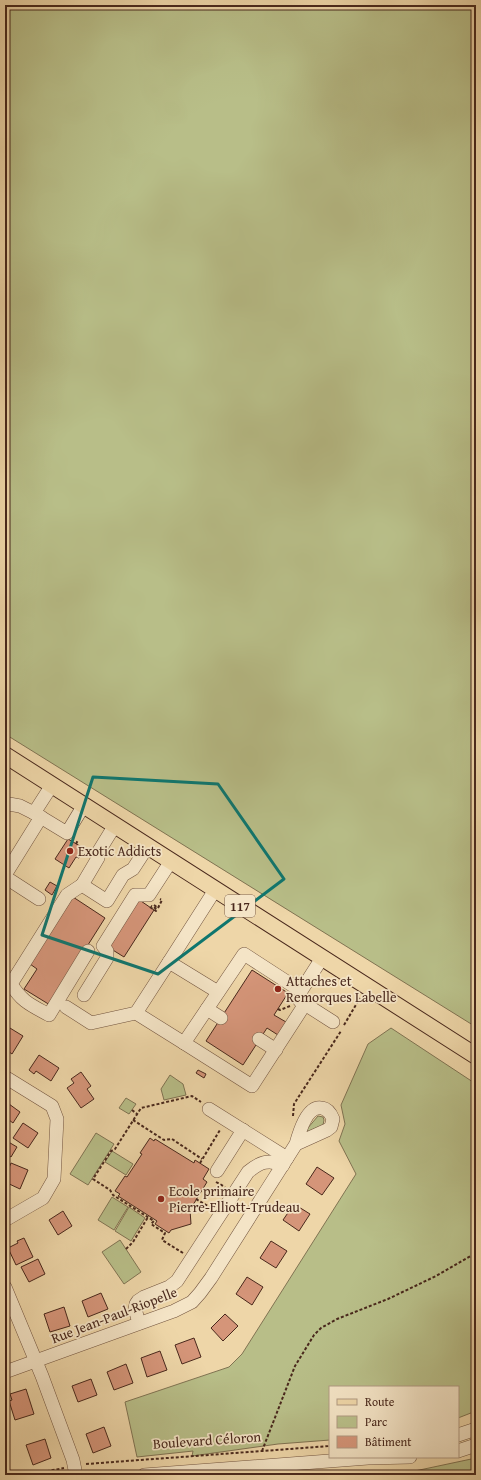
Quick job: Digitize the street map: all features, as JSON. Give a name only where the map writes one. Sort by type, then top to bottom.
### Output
[{"type":"main road","name":"117","points":[[5,755],[476,1056]]},
{"type":"street","points":[[39,899],[5,876],[38,815],[52,785]]},
{"type":"street","points":[[6,805],[20,806],[67,832],[84,805]]},
{"type":"street","points":[[88,952],[49,1015],[26,1002],[18,995],[11,984],[68,895],[82,885],[98,858],[99,851],[115,825]]},
{"type":"street","points":[[82,885],[107,901],[123,875],[133,869],[148,846]]},
{"type":"street","points":[[84,995],[107,958],[107,951],[103,946],[135,895],[149,895],[171,861]]},
{"type":"street","points":[[136,1013],[215,890]]},
{"type":"street","points":[[184,1043],[244,954],[301,991]]},
{"type":"street","points":[[322,958],[301,991],[300,1001],[333,1022]]},
{"type":"street","points":[[169,962],[218,992]]},
{"type":"street","points":[[66,1007],[91,1023],[136,1013],[252,1086],[305,1004]]},
{"type":"street","points":[[207,1009],[221,1018]]},
{"type":"street","points":[[259,1039],[276,1050]]},
{"type":"street","points":[[5,1077],[52,1106],[57,1119],[54,1179],[42,1198],[5,1220]]},
{"type":"street","points":[[205,1107],[243,1130],[285,1161]]},
{"type":"street","points":[[217,1171],[243,1130]]},
{"type":"street","name":"Rue Jean-Paul-Riopelle","points":[[5,1372],[183,1307],[195,1299],[211,1278],[296,1144]]},
{"type":"street","points":[[139,1323],[135,1309],[140,1298],[164,1289],[177,1280],[248,1172],[261,1163],[268,1161],[285,1161]]},
{"type":"street","points":[[5,1288],[37,1361],[73,1460],[76,1475]]},
{"type":"street","points":[[459,1435],[476,1429]]},
{"type":"street","points":[[459,1451],[476,1445]]},
{"type":"street","points":[[144,1475],[372,1458]]},
{"type":"path","points":[[76,844],[78,840]]},
{"type":"path","points":[[292,1119],[294,1104],[358,1001]]},
{"type":"path","points":[[185,1255],[162,1240],[166,1233],[152,1224],[154,1221],[113,1195],[110,1190],[93,1179],[111,1151],[115,1149],[141,1108],[174,1099],[192,1096],[200,1101],[205,1107]]},
{"type":"path","points":[[132,1110],[138,1114]]},
{"type":"path","points":[[133,1120],[164,1140],[172,1139],[202,1159]]},
{"type":"path","points":[[200,1163],[218,1133]]},
{"type":"path","points":[[196,1199],[214,1210]]},
{"type":"path","points":[[126,1249],[133,1242],[148,1217]]},
{"type":"path","points":[[262,1451],[295,1366],[314,1335],[321,1328],[337,1319],[388,1299],[436,1276],[476,1253]]},
{"type":"path","name":"Boulevard Céloron","points":[[86,1464],[329,1446]]},
{"type":"path","points":[[27,1475],[58,1469]]},
{"type":"highlighted area","points":[[93,777],[218,784],[284,879],[158,974],[42,935]]},
{"type":"green space","points":[[5,5],[476,5],[476,1027],[5,734]]},
{"type":"green space","points":[[391,1028],[476,1084],[476,1411],[459,1418],[459,1386],[329,1386],[329,1440],[278,1444],[192,1456],[193,1451],[137,1457],[125,1402],[229,1367],[242,1354],[356,1174],[339,1141],[345,1124],[341,1105],[368,1044]]},
{"type":"green space","points":[[170,1075],[183,1084],[186,1095],[164,1100],[161,1089]]},
{"type":"green space","points":[[126,1098],[136,1104],[129,1114],[119,1108]]},
{"type":"green space","points":[[318,1116],[323,1117],[323,1125],[307,1132],[307,1129]]},
{"type":"green space","points":[[96,1133],[114,1144],[88,1185],[70,1174]]},
{"type":"green space","points":[[112,1151],[133,1164],[126,1175],[105,1162]]},
{"type":"green space","points":[[112,1197],[128,1207],[114,1230],[98,1220]]},
{"type":"green space","points":[[129,1207],[145,1218],[131,1241],[115,1231]]},
{"type":"green space","points":[[120,1240],[141,1272],[124,1284],[102,1252]]},
{"type":"green space","points":[[476,1458],[476,1475],[396,1475]]},
{"type":"building","points":[[68,839],[85,849],[79,858],[76,857],[69,868],[55,859]]},
{"type":"building","points":[[50,882],[57,886],[52,895],[45,890]]},
{"type":"building","points":[[73,897],[105,918],[50,1005],[24,989],[37,969],[30,964]]},
{"type":"building","points":[[138,899],[154,910],[124,957],[108,947]]},
{"type":"building","points":[[252,970],[288,993],[274,1015],[286,1022],[278,1035],[267,1028],[243,1065],[206,1041]]},
{"type":"building","points":[[5,1025],[23,1036],[12,1054],[5,1049]]},
{"type":"building","points":[[39,1055],[59,1068],[51,1081],[36,1071],[34,1074],[29,1070]]},
{"type":"building","points":[[198,1070],[206,1074],[204,1078],[196,1073]]},
{"type":"building","points":[[81,1072],[91,1086],[87,1089],[94,1099],[81,1108],[67,1088],[74,1083],[71,1079]]},
{"type":"building","points":[[9,1104],[20,1112],[13,1123],[5,1117],[5,1109]]},
{"type":"building","points":[[23,1123],[38,1133],[28,1148],[13,1138]]},
{"type":"building","points":[[150,1138],[154,1141],[155,1139],[194,1163],[195,1160],[209,1169],[203,1179],[207,1182],[190,1210],[191,1224],[171,1230],[169,1233],[155,1224],[157,1221],[118,1196],[120,1194],[115,1191],[125,1176],[127,1177],[142,1154],[140,1153]]},
{"type":"building","points":[[5,1140],[17,1147],[11,1157],[5,1153]]},
{"type":"building","points":[[11,1163],[28,1170],[20,1189],[5,1182],[5,1178]]},
{"type":"building","points":[[317,1167],[334,1178],[322,1195],[306,1184]]},
{"type":"building","points":[[294,1204],[310,1214],[299,1231],[283,1220]]},
{"type":"building","points":[[63,1211],[72,1226],[58,1235],[49,1220]]},
{"type":"building","points":[[24,1238],[33,1257],[16,1265],[8,1248]]},
{"type":"building","points":[[271,1241],[287,1251],[276,1268],[260,1258]]},
{"type":"building","points":[[38,1259],[45,1274],[29,1282],[21,1267]]},
{"type":"building","points":[[247,1277],[263,1287],[252,1305],[236,1294]]},
{"type":"building","points":[[101,1293],[108,1309],[88,1317],[82,1301]]},
{"type":"building","points":[[64,1307],[70,1326],[50,1332],[44,1314]]},
{"type":"building","points":[[225,1314],[238,1326],[223,1341],[211,1328]]},
{"type":"building","points":[[194,1338],[201,1357],[182,1364],[175,1345]]},
{"type":"building","points":[[160,1351],[167,1370],[147,1377],[141,1358]]},
{"type":"building","points":[[126,1364],[133,1383],[114,1390],[107,1372]]},
{"type":"building","points":[[91,1379],[97,1395],[78,1402],[72,1386]]},
{"type":"building","points":[[26,1389],[34,1414],[15,1420],[9,1401],[12,1400],[10,1394]]},
{"type":"building","points":[[104,1427],[111,1446],[93,1453],[86,1434]]},
{"type":"building","points":[[45,1439],[51,1458],[33,1465],[26,1445]]},
{"type":"place","name":"Exotic Addicts","points":[[70,851]]},
{"type":"place","name":"Attaches et Remorques Labelle","points":[[278,989]]},
{"type":"place","name":"Ecole primaire Pierre-Elliott-Trudeau","points":[[161,1199]]}]
